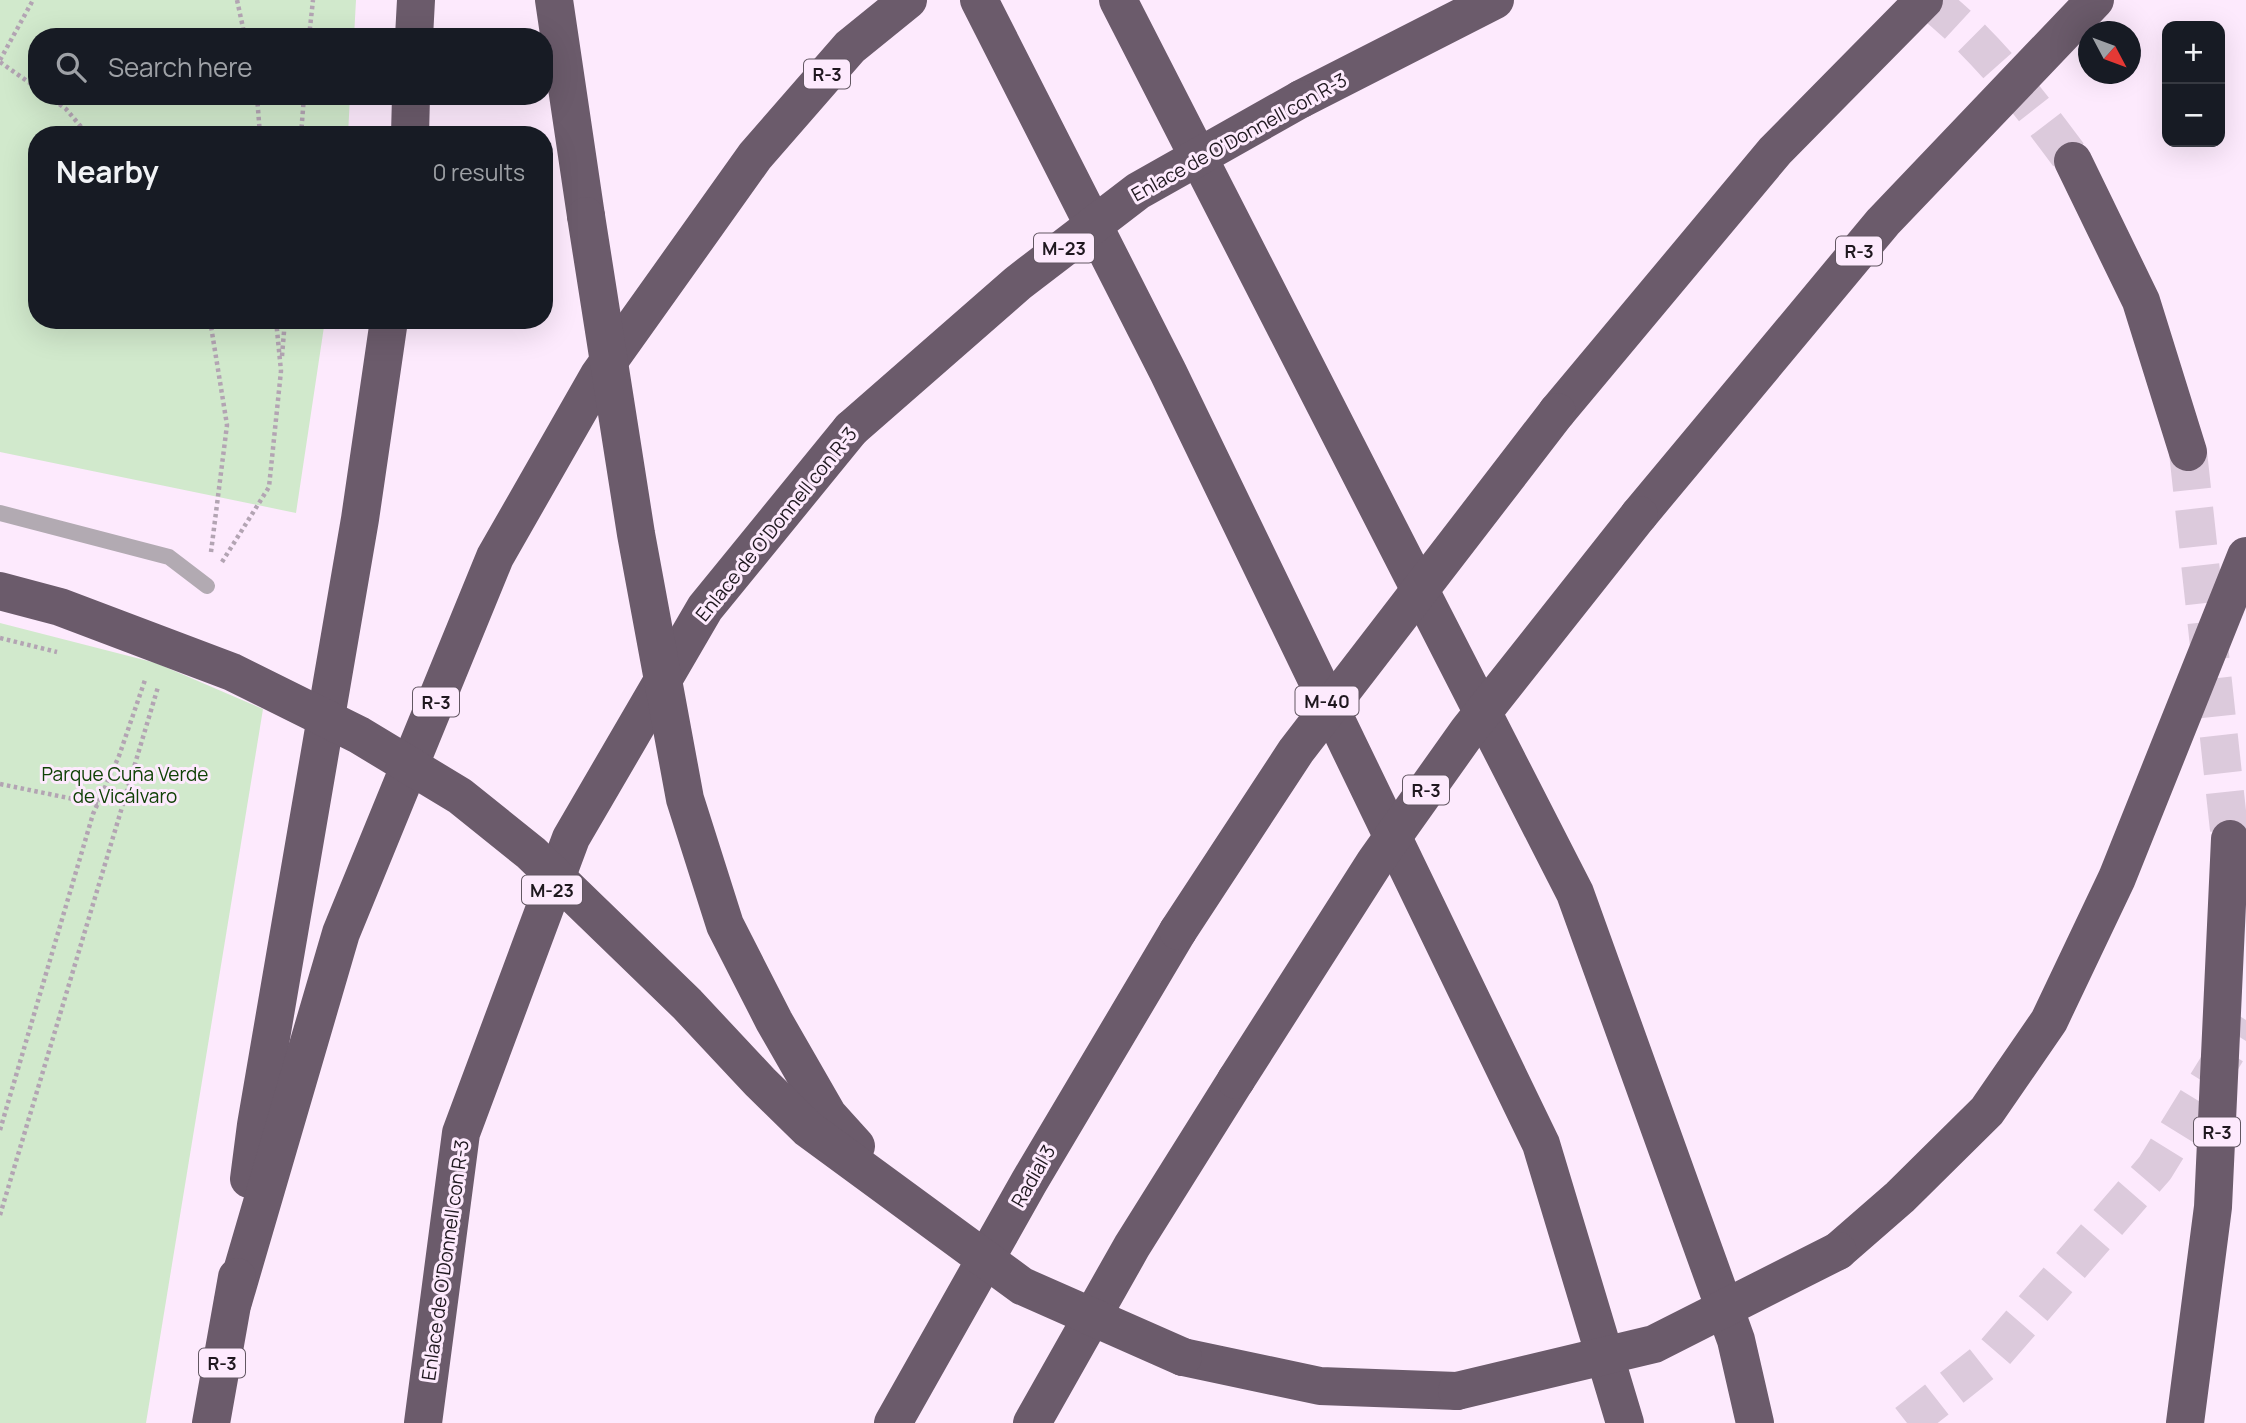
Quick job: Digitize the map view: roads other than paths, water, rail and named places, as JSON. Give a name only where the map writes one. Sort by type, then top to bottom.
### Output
[{"type":"highway","points":[[414,28],[416,0]]},
{"type":"highway","points":[[554,0],[636,534],[685,799],[725,925],[774,1021],[828,1115],[907,1203]]},
{"type":"highway","name":"R-3","points":[[211,1423],[233,1302],[341,933],[495,557],[599,375],[755,156],[850,47],[908,0]]},
{"type":"highway","name":"M-40","points":[[979,0],[1168,372],[1541,1144],[1625,1423]]},
{"type":"highway","points":[[1118,0],[1576,893],[1736,1340],[1755,1423]]},
{"type":"highway","name":"Enlace de O'Donnell con R-3","points":[[423,1423],[461,1133],[571,838],[705,608],[851,429],[1018,283],[1138,191],[1301,99],[1495,0]]},
{"type":"highway","name":"Radial 3","points":[[893,1423],[1029,1182],[1178,931],[1296,751],[1557,412],[1775,151],[1924,0]]},
{"type":"highway","name":"R-3","points":[[1032,1423],[1132,1246],[1236,1080],[1375,862],[1461,742],[1639,515],[1883,222],[2095,0]]},
{"type":"highway","points":[[410,126],[411,105]]},
{"type":"highway","points":[[2073,161],[2141,300],[2188,452]]},
{"type":"highway","points":[[233,1302],[256,1125],[357,533],[388,329]]},
{"type":"highway","points":[[0,591],[60,607],[232,672],[359,735],[460,796],[531,853],[687,1004],[808,1129],[1022,1286],[1183,1357],[1320,1386],[1457,1391],[1654,1344],[1838,1251],[1900,1197],[1987,1111],[2049,1021],[2118,878],[2246,556]]},
{"type":"highway","name":"R-3","points":[[2185,1423],[2213,1207],[2230,839]]},
{"type":"lane","points":[[0,513],[169,557],[207,586]]},
{"type":"tunnel","points":[[1929,0],[1988,55],[2024,96],[2073,161]]},
{"type":"tunnel","points":[[2188,452],[2230,839]]},
{"type":"tunnel","points":[[1907,1423],[1992,1356],[2155,1168],[2246,1020]]},
{"type":"park label","name":"Parque Cuña Verde de Vicálvaro","points":[[125,785]]}]
